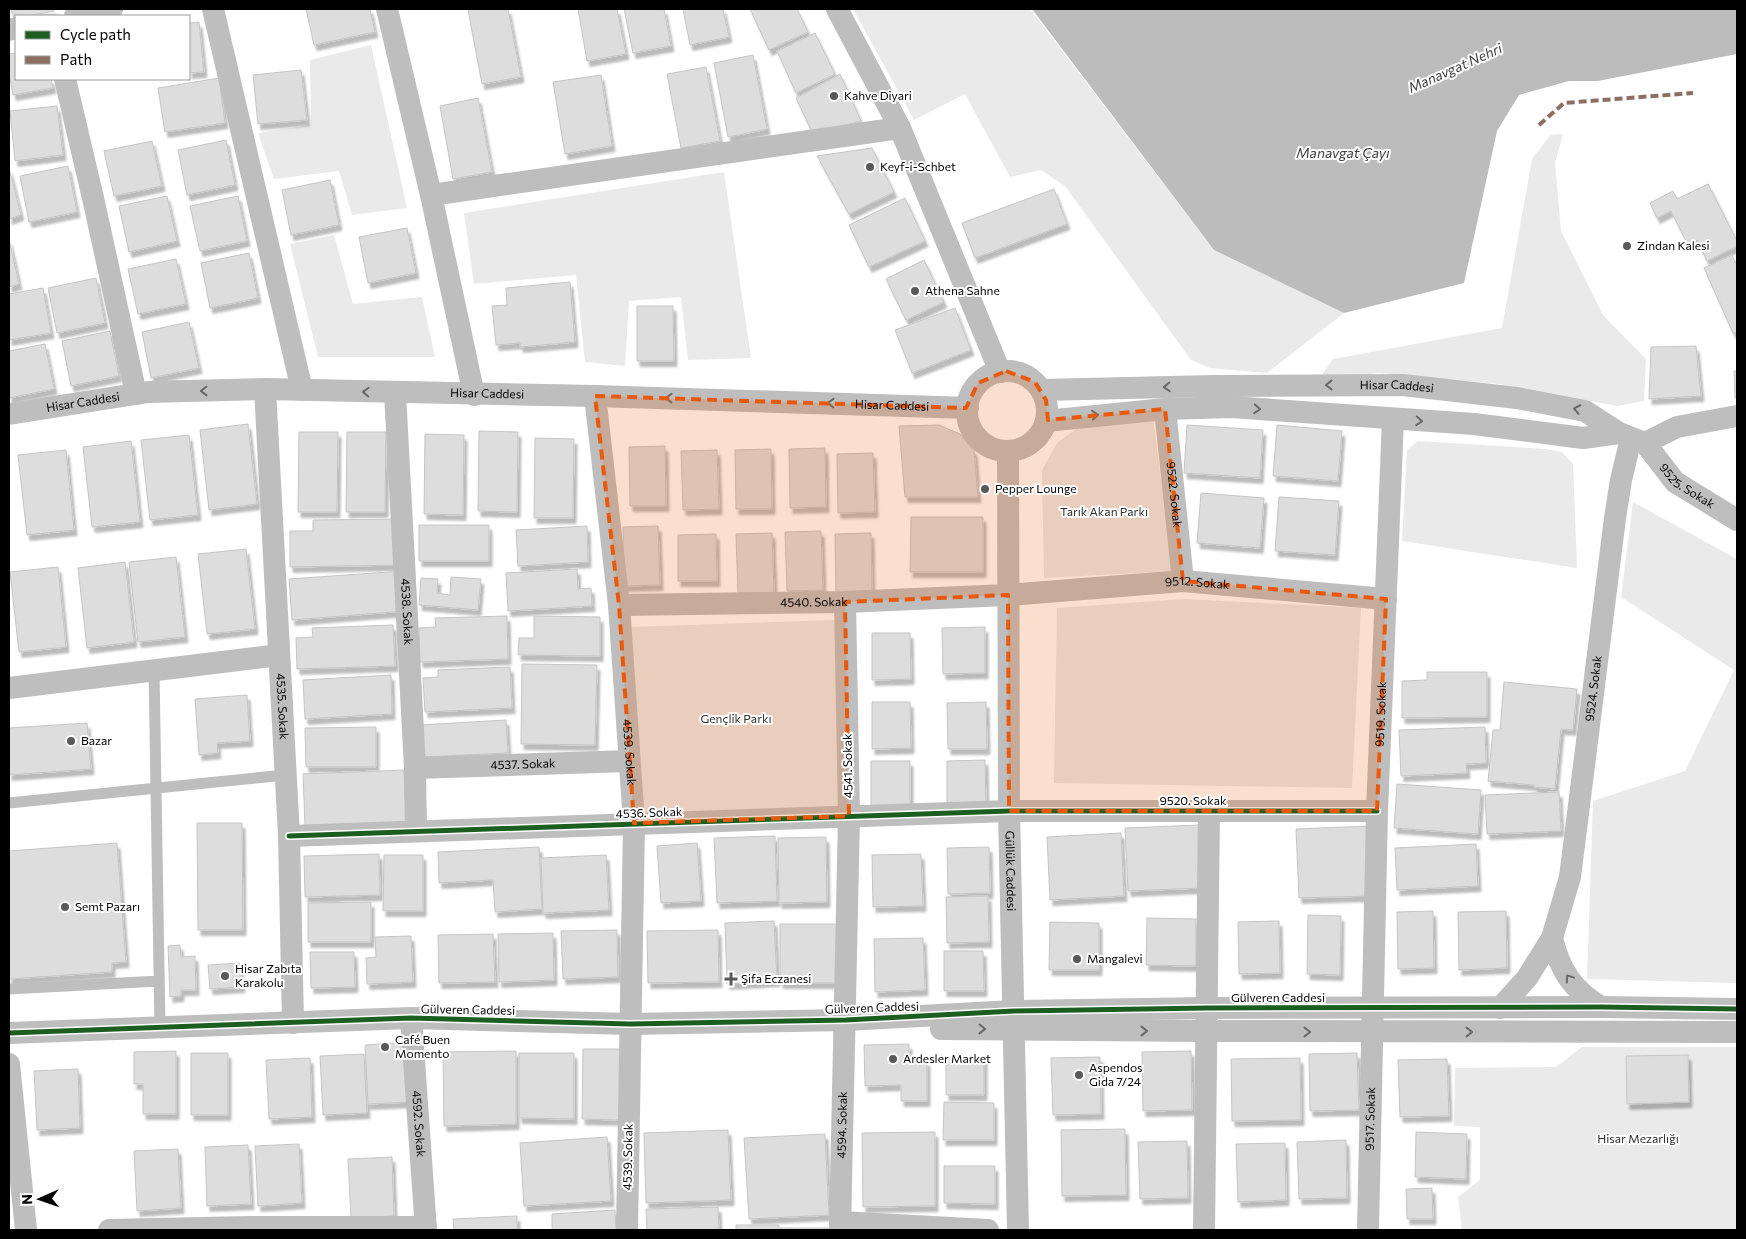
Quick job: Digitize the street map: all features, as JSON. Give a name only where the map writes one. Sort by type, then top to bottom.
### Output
[{"type":"street","points":[[80,15],[112,9]]},
{"type":"street","points":[[213,9],[302,390]]},
{"type":"street","points":[[387,9],[432,195],[474,395]]},
{"type":"street","points":[[837,9],[900,128],[1000,372]]},
{"type":"street","points":[[65,80],[136,394]]},
{"type":"street","points":[[432,195],[900,128]]},
{"type":"street","points":[[1000,372],[1017,372],[1035,382],[1041,390],[1046,400],[1046,421],[1042,430],[1032,442],[1018,450],[998,450],[979,440],[973,432],[969,422],[968,408],[972,392],[986,376],[1000,372]]},
{"type":"street","name":"Hisar Caddesi","points":[[1041,390],[1213,386],[1403,385],[1517,398],[1585,410],[1632,438]]},
{"type":"street","name":"Hisar Caddesi","points":[[9,414],[148,392],[264,389],[474,395],[595,396],[968,408]]},
{"type":"street","name":"4535. Sokak","points":[[264,389],[289,836],[293,1023]]},
{"type":"street","name":"4538. Sokak","points":[[395,393],[415,768],[416,831]]},
{"type":"street","name":"4539. Sokak","points":[[595,396],[619,605],[634,823],[627,1230]]},
{"type":"street","points":[[1046,421],[1165,409],[1230,407],[1474,424],[1583,438],[1632,438],[1677,427],[1737,416]]},
{"type":"street","name":"9522. Sokak","points":[[1165,409],[1183,581]]},
{"type":"street","name":"9519. Sokak","points":[[1373,1008],[1377,811],[1393,419]]},
{"type":"street","name":"9525. Sokak","points":[[1632,438],[1675,482],[1737,520]]},
{"type":"street","name":"9524. Sokak","points":[[1500,1008],[1527,978],[1552,938],[1570,877],[1615,518],[1621,480],[1632,438]]},
{"type":"street","name":"Güllük Caddesi","points":[[1008,451],[1010,811],[1018,1230]]},
{"type":"street","name":"9512. Sokak","points":[[1008,595],[1183,581],[1386,599]]},
{"type":"street","name":"4540. Sokak","points":[[619,605],[845,602],[1008,595]]},
{"type":"street","name":"4541. Sokak","points":[[845,602],[849,816],[846,1023]]},
{"type":"street","points":[[9,688],[279,655]]},
{"type":"street","name":"4537. Sokak","points":[[415,768],[629,761]]},
{"type":"street","name":"9520. Sokak","points":[[1010,811],[1377,811]]},
{"type":"street","name":"4536. Sokak","points":[[289,836],[1010,811]]},
{"type":"street","points":[[1204,1230],[1209,811]]},
{"type":"street","points":[[1552,938],[1557,959],[1571,983],[1601,1008]]},
{"type":"street","name":"Gülveren Caddesi","points":[[9,1032],[411,1018],[630,1024],[846,1023],[1014,1021],[1207,1008],[1737,1009]]},
{"type":"street","name":"9517. Sokak","points":[[1368,1230],[1373,1008]]},
{"type":"street","name":"4592. Sokak","points":[[411,1018],[426,1229]]},
{"type":"street","name":"Gülveren Caddesi","points":[[1014,1021],[1207,1032],[1737,1032]]},
{"type":"street","name":"4594. Sokak","points":[[840,1226],[846,1023]]},
{"type":"street","points":[[9,1064],[26,1230]]},
{"type":"street","points":[[840,1226],[988,1230]]},
{"type":"street","points":[[109,1230],[426,1229]]},
{"type":"lane","points":[[154,670],[160,1028]]},
{"type":"lane","points":[[9,803],[285,775]]},
{"type":"lane","points":[[9,989],[159,981]]},
{"type":"highlighted area","points":[[1006,371],[1035,382],[1046,400],[1048,420],[1165,409],[1183,581],[1386,599],[1377,811],[1009,811],[1008,595],[845,602],[849,816],[634,823],[619,605],[595,396],[966,408],[978,383]]},
{"type":"green space","points":[[853,9],[1030,9],[1214,250],[1344,313],[1267,373],[1210,368],[1191,360],[1065,186],[1041,170],[1010,177],[965,94],[914,120]]},
{"type":"green space","points":[[371,45],[407,208],[352,215],[339,171],[274,179],[258,133],[311,125],[310,60]]},
{"type":"green space","points":[[1563,134],[1555,163],[1561,231],[1603,315],[1646,359],[1644,401],[1617,406],[1499,384],[1379,373],[1318,380],[1333,359],[1502,328],[1532,159],[1550,135]]},
{"type":"green space","points":[[724,172],[751,358],[688,360],[681,297],[629,301],[625,366],[585,362],[576,275],[474,284],[464,213]]},
{"type":"green space","points":[[334,235],[353,304],[422,297],[435,357],[318,357],[290,244]]},
{"type":"green space","name":"Tarık Akan Parkı","points":[[1153,418],[1173,571],[1044,578],[1042,470],[1057,443],[1083,424]]},
{"type":"green space","points":[[1418,441],[1546,449],[1562,452],[1573,464],[1577,568],[1402,541],[1407,450]]},
{"type":"green space","points":[[1633,502],[1737,559],[1737,983],[1587,979],[1593,801],[1685,771],[1734,670],[1621,597]]},
{"type":"green space","points":[[1184,599],[1361,608],[1352,788],[1054,783],[1057,608]]},
{"type":"green space","name":"Gençlik Parkı","points":[[836,620],[842,811],[636,818],[630,627]]},
{"type":"green space","name":"Hisar Mezarlığı","points":[[1582,1047],[1737,1047],[1737,1230],[1462,1230],[1458,1197],[1480,1180],[1480,1127],[1454,1126],[1455,1068],[1556,1067]]},
{"type":"water","name":"Manavgat Çayı","points":[[1032,9],[1737,9],[1737,54],[1598,81],[1569,81],[1519,95],[1497,131],[1464,283],[1344,313],[1214,250]]},
{"type":"building","points":[[11,9],[53,9],[54,11],[32,15],[15,15],[14,19]]},
{"type":"building","points":[[306,9],[370,9],[375,32],[314,45]]},
{"type":"building","points":[[508,9],[521,77],[482,84],[468,10]]},
{"type":"building","points":[[578,9],[617,9],[626,54],[587,61]]},
{"type":"building","points":[[624,9],[664,9],[671,46],[633,53]]},
{"type":"building","points":[[683,9],[723,9],[729,37],[690,45]]},
{"type":"building","points":[[750,9],[797,9],[808,32],[769,50]]},
{"type":"building","points":[[199,22],[204,72],[190,73],[190,23]]},
{"type":"building","points":[[815,33],[835,74],[796,93],[777,51]]},
{"type":"building","points":[[15,53],[15,80],[51,80],[53,88],[13,95],[9,73],[9,54]]},
{"type":"building","points":[[753,55],[767,129],[728,137],[714,63]]},
{"type":"building","points":[[706,67],[720,141],[681,148],[667,74]]},
{"type":"building","points":[[301,70],[307,120],[258,124],[253,75]]},
{"type":"building","points":[[840,74],[861,121],[813,134],[796,98]]},
{"type":"building","points":[[601,75],[612,146],[565,154],[553,82]]},
{"type":"building","points":[[219,78],[225,123],[165,132],[158,88]]},
{"type":"building","points":[[478,98],[492,172],[453,179],[440,106]]},
{"type":"building","points":[[57,106],[63,155],[15,161],[10,111]]},
{"type":"building","points":[[226,140],[235,185],[187,195],[178,150]]},
{"type":"building","points":[[152,141],[162,186],[114,196],[104,151]]},
{"type":"building","points":[[872,148],[894,192],[849,214],[817,156]]},
{"type":"building","points":[[68,166],[77,212],[29,222],[20,176]]},
{"type":"building","points":[[9,168],[21,215],[9,219]]},
{"type":"building","points":[[330,180],[339,225],[291,235],[282,190]]},
{"type":"building","points":[[1708,184],[1737,241],[1737,246],[1707,261],[1697,240],[1688,245],[1671,211],[1657,218],[1650,203],[1673,191],[1677,199]]},
{"type":"building","points":[[1054,189],[1067,224],[975,258],[962,223]]},
{"type":"building","points":[[167,196],[177,241],[129,252],[119,206]]},
{"type":"building","points":[[238,196],[247,241],[200,251],[190,206]]},
{"type":"building","points":[[905,198],[925,241],[869,267],[849,225]]},
{"type":"building","points":[[407,228],[416,273],[368,283],[359,237]]},
{"type":"building","points":[[9,239],[19,284],[9,287]]},
{"type":"building","points":[[249,253],[258,298],[210,308],[201,263]]},
{"type":"building","points":[[1732,255],[1737,266],[1737,332],[1733,333],[1704,268]]},
{"type":"building","points":[[176,259],[186,304],[138,314],[128,269]]},
{"type":"building","points":[[924,260],[944,302],[906,320],[886,279]]},
{"type":"building","points":[[96,278],[105,323],[57,333],[48,288]]},
{"type":"building","points":[[570,282],[575,342],[520,347],[520,343],[496,345],[492,306],[507,305],[506,288]]},
{"type":"building","points":[[43,288],[51,333],[9,340],[9,294]]},
{"type":"building","points":[[637,306],[673,306],[674,361],[637,361]]},
{"type":"building","points":[[955,308],[971,350],[912,373],[895,330]]},
{"type":"building","points":[[189,322],[199,368],[151,378],[142,332]]},
{"type":"building","points":[[110,331],[119,376],[71,386],[62,341]]},
{"type":"building","points":[[45,344],[54,389],[9,398],[9,351]]},
{"type":"building","points":[[1696,346],[1701,396],[1649,399],[1651,347]]},
{"type":"building","points":[[1734,371],[1737,371],[1737,398],[1735,398]]},
{"type":"building","points":[[248,424],[257,504],[209,510],[200,430]]},
{"type":"building","points":[[939,425],[960,434],[974,451],[978,497],[905,497],[899,426]]},
{"type":"building","points":[[1187,425],[1263,430],[1260,478],[1184,473]]},
{"type":"building","points":[[1277,425],[1342,431],[1338,481],[1273,476]]},
{"type":"building","points":[[479,431],[518,432],[517,512],[478,511]]},
{"type":"building","points":[[299,432],[338,432],[337,512],[298,512]]},
{"type":"building","points":[[347,432],[386,432],[385,512],[346,512]]},
{"type":"building","points":[[425,434],[464,435],[463,515],[424,514]]},
{"type":"building","points":[[189,435],[198,515],[150,520],[141,440]]},
{"type":"building","points":[[535,438],[574,439],[573,518],[534,518]]},
{"type":"building","points":[[131,441],[140,522],[92,527],[83,447]]},
{"type":"building","points":[[665,446],[666,506],[630,506],[629,447]]},
{"type":"building","points":[[825,448],[826,507],[790,508],[789,449]]},
{"type":"building","points":[[771,449],[772,509],[736,509],[735,450]]},
{"type":"building","points":[[66,450],[74,530],[27,535],[18,455]]},
{"type":"building","points":[[717,450],[719,509],[683,510],[681,451]]},
{"type":"building","points":[[873,453],[875,512],[838,513],[837,454]]},
{"type":"building","points":[[1201,493],[1264,498],[1260,548],[1197,543]]},
{"type":"building","points":[[1279,497],[1339,501],[1335,555],[1275,551]]},
{"type":"building","points":[[911,517],[983,517],[983,572],[910,572]]},
{"type":"building","points":[[400,519],[401,565],[290,567],[290,531],[313,531],[313,520]]},
{"type":"building","points":[[419,525],[489,525],[489,561],[419,561]]},
{"type":"building","points":[[587,526],[588,562],[518,566],[516,530]]},
{"type":"building","points":[[658,526],[660,585],[624,586],[623,527]]},
{"type":"building","points":[[821,531],[823,590],[787,591],[785,532]]},
{"type":"building","points":[[772,533],[774,593],[738,593],[736,534]]},
{"type":"building","points":[[871,533],[872,593],[836,594],[835,534]]},
{"type":"building","points":[[716,534],[717,581],[678,581],[678,535]]},
{"type":"building","points":[[246,549],[255,629],[207,634],[198,554]]},
{"type":"building","points":[[176,557],[185,637],[138,642],[129,562]]},
{"type":"building","points":[[125,562],[134,642],[87,648],[78,568]]},
{"type":"building","points":[[58,567],[66,647],[19,652],[10,572]]},
{"type":"building","points":[[577,569],[578,589],[591,588],[592,606],[508,611],[506,573]]},
{"type":"building","points":[[403,571],[405,611],[292,620],[289,579]]},
{"type":"building","points":[[451,577],[481,579],[478,610],[419,605],[421,578],[438,579],[437,593],[450,595]]},
{"type":"building","points":[[507,616],[508,659],[420,662],[419,628],[436,627],[435,618]]},
{"type":"building","points":[[534,616],[600,617],[600,656],[518,655],[519,638],[534,638]]},
{"type":"building","points":[[393,625],[395,666],[297,669],[296,638],[313,637],[312,628]]},
{"type":"building","points":[[985,627],[985,673],[943,674],[942,628]]},
{"type":"building","points":[[872,633],[910,633],[911,679],[872,680]]},
{"type":"building","points":[[522,664],[597,665],[595,745],[521,744]]},
{"type":"building","points":[[510,667],[512,708],[425,712],[423,678],[438,677],[438,670]]},
{"type":"building","points":[[1427,672],[1487,672],[1487,717],[1402,718],[1402,681],[1427,680]]},
{"type":"building","points":[[391,675],[392,714],[305,719],[303,680]]},
{"type":"building","points":[[1504,682],[1577,689],[1573,730],[1561,729],[1555,789],[1488,781],[1493,730],[1500,730]]},
{"type":"building","points":[[247,695],[250,741],[217,743],[218,753],[199,755],[195,699]]},
{"type":"building","points":[[872,702],[910,702],[911,748],[872,749]]},
{"type":"building","points":[[986,702],[987,749],[948,749],[947,703]]},
{"type":"building","points":[[506,720],[508,753],[421,757],[419,725]]},
{"type":"building","points":[[87,723],[91,769],[9,775],[9,728]]},
{"type":"building","points":[[376,727],[376,767],[306,767],[305,728]]},
{"type":"building","points":[[1485,727],[1486,763],[1466,764],[1467,773],[1401,776],[1399,730]]},
{"type":"building","points":[[985,760],[986,807],[947,807],[947,761]]},
{"type":"building","points":[[871,761],[910,761],[910,808],[871,808]]},
{"type":"building","points":[[404,770],[406,822],[305,826],[303,774]]},
{"type":"building","points":[[1397,784],[1481,790],[1478,834],[1394,828]]},
{"type":"building","points":[[1559,792],[1561,831],[1487,834],[1485,795]]},
{"type":"building","points":[[197,823],[242,823],[243,930],[198,930]]},
{"type":"building","points":[[1200,825],[1202,888],[1128,891],[1125,828]]},
{"type":"building","points":[[1369,826],[1371,896],[1299,898],[1296,829]]},
{"type":"building","points":[[1121,833],[1124,896],[1050,900],[1047,837]]},
{"type":"building","points":[[775,836],[777,901],[717,903],[714,838]]},
{"type":"building","points":[[826,837],[827,902],[779,903],[778,838]]},
{"type":"building","name":"Semt Pazarı","points":[[117,843],[126,962],[112,963],[112,972],[9,979],[9,851]]},
{"type":"building","points":[[697,843],[701,901],[661,903],[657,846]]},
{"type":"building","points":[[1476,844],[1478,886],[1397,890],[1395,848]]},
{"type":"building","points":[[539,847],[542,909],[495,912],[493,880],[439,883],[438,852]]},
{"type":"building","points":[[989,847],[990,893],[948,894],[947,848]]},
{"type":"building","points":[[379,854],[380,895],[305,897],[304,856]]},
{"type":"building","points":[[921,854],[923,906],[873,907],[872,855]]},
{"type":"building","points":[[384,855],[423,855],[423,911],[383,911]]},
{"type":"building","points":[[606,855],[609,910],[543,913],[541,858]]},
{"type":"building","points":[[988,896],[989,942],[947,943],[946,897]]},
{"type":"building","points":[[371,902],[371,942],[308,942],[308,903]]},
{"type":"building","points":[[1433,911],[1434,968],[1398,969],[1397,912]]},
{"type":"building","points":[[1506,911],[1507,968],[1459,970],[1458,912]]},
{"type":"building","points":[[1308,915],[1341,916],[1340,975],[1307,974]]},
{"type":"building","points":[[1147,918],[1196,919],[1196,966],[1146,965]]},
{"type":"building","points":[[774,921],[777,981],[727,984],[725,923]]},
{"type":"building","points":[[1279,921],[1280,973],[1239,974],[1238,922]]},
{"type":"building","points":[[1050,922],[1099,923],[1099,970],[1049,970]]},
{"type":"building","points":[[780,924],[838,924],[838,983],[780,983]]},
{"type":"building","points":[[617,930],[618,977],[563,979],[561,931]]},
{"type":"building","points":[[718,930],[719,982],[648,983],[647,931]]},
{"type":"building","points":[[553,933],[554,980],[499,982],[498,934]]},
{"type":"building","points":[[493,934],[495,982],[439,983],[438,935]]},
{"type":"building","points":[[411,936],[413,982],[367,984],[366,958],[376,957],[375,937]]},
{"type":"building","points":[[923,938],[925,990],[875,992],[874,939]]},
{"type":"building","points":[[180,945],[181,957],[195,956],[196,990],[181,990],[181,996],[170,997],[168,946]]},
{"type":"building","points":[[944,951],[983,951],[984,991],[944,991]]},
{"type":"building","points":[[310,952],[354,952],[355,987],[311,988]]},
{"type":"building","name":"Hisar Zabıta Karakolu","points":[[240,963],[242,987],[210,989],[208,965]]},
{"type":"building","points":[[409,1042],[412,1102],[368,1104],[365,1045]]},
{"type":"building","points":[[909,1044],[909,1061],[927,1061],[927,1101],[901,1101],[901,1085],[865,1086],[864,1045]]},
{"type":"building","points":[[583,1049],[621,1049],[620,1120],[582,1119]]},
{"type":"building","points":[[176,1051],[176,1114],[143,1114],[143,1084],[134,1084],[134,1052]]},
{"type":"building","points":[[516,1051],[516,1124],[444,1126],[443,1052]]},
{"type":"building","points":[[1191,1051],[1192,1110],[1143,1111],[1142,1052]]},
{"type":"building","points":[[191,1053],[228,1053],[228,1115],[191,1115]]},
{"type":"building","points":[[519,1053],[574,1053],[574,1119],[519,1118]]},
{"type":"building","points":[[1357,1053],[1359,1110],[1310,1111],[1309,1054]]},
{"type":"building","points":[[364,1054],[367,1113],[323,1115],[320,1056]]},
{"type":"building","points":[[1688,1055],[1689,1102],[1627,1104],[1626,1056]]},
{"type":"building","points":[[946,1057],[984,1057],[984,1095],[946,1095]]},
{"type":"building","points":[[1100,1057],[1101,1114],[1053,1115],[1051,1058]]},
{"type":"building","points":[[310,1058],[312,1117],[269,1119],[266,1060]]},
{"type":"building","points":[[1300,1058],[1301,1120],[1232,1121],[1231,1059]]},
{"type":"building","points":[[1447,1059],[1449,1116],[1400,1117],[1398,1060]]},
{"type":"building","points":[[78,1069],[80,1128],[37,1130],[34,1071]]},
{"type":"building","points":[[944,1102],[994,1103],[994,1140],[943,1140]]},
{"type":"building","points":[[1125,1129],[1126,1195],[1062,1196],[1061,1130]]},
{"type":"building","points":[[728,1130],[731,1200],[646,1203],[644,1133]]},
{"type":"building","points":[[935,1132],[935,1206],[863,1207],[862,1133]]},
{"type":"building","points":[[1416,1132],[1467,1134],[1466,1179],[1415,1177]]},
{"type":"building","points":[[825,1134],[829,1215],[749,1219],[744,1138]]},
{"type":"building","points":[[607,1137],[611,1201],[524,1206],[520,1143]]},
{"type":"building","points":[[1346,1140],[1347,1198],[1299,1199],[1297,1142]]},
{"type":"building","points":[[1187,1141],[1188,1198],[1140,1199],[1138,1142]]},
{"type":"building","points":[[1285,1143],[1286,1200],[1238,1202],[1236,1144]]},
{"type":"building","points":[[299,1144],[302,1203],[258,1206],[255,1146]]},
{"type":"building","points":[[248,1145],[251,1204],[207,1206],[205,1147]]},
{"type":"building","points":[[178,1149],[181,1208],[137,1211],[134,1151]]},
{"type":"building","points":[[392,1157],[394,1216],[351,1218],[348,1159]]},
{"type":"building","points":[[944,1166],[995,1166],[995,1204],[944,1203]]},
{"type":"building","points":[[1432,1188],[1433,1219],[1407,1219],[1406,1189]]},
{"type":"building","points":[[718,1207],[719,1230],[647,1230],[646,1209]]},
{"type":"building","points":[[615,1210],[616,1230],[552,1230],[552,1214]]},
{"type":"building","points":[[517,1216],[517,1230],[454,1230],[453,1219]]},
{"type":"building","points":[[736,1225],[779,1225],[779,1228],[835,1228],[835,1230],[736,1230]]},
{"type":"marked path","points":[[1539,125],[1564,103],[1693,93]]},
{"type":"cycle path","points":[[289,836],[1009,811],[1377,811]]},
{"type":"cycle path","points":[[9,1033],[411,1018],[630,1024],[846,1020],[1014,1011],[1207,1008],[1601,1007],[1737,1009]]},
{"type":"place","name":"Kahve Diyari","points":[[834,96]]},
{"type":"place","name":"Keyf-i-Schbet","points":[[870,167]]},
{"type":"place","name":"Zindan Kalesi","points":[[1627,246]]},
{"type":"place","name":"Athena Sahne","points":[[915,291]]},
{"type":"place","name":"Pepper Lounge","points":[[985,489]]},
{"type":"place","name":"Bazar","points":[[71,741]]},
{"type":"place","name":"Semt Pazarı","points":[[65,907]]},
{"type":"place","name":"Mangalevi","points":[[1077,959]]},
{"type":"place","name":"Hisar Zabıta Karakolu","points":[[225,976]]},
{"type":"place","name":"Şifa Eczanesi","points":[[731,979]]},
{"type":"place","name":"Café Buen Momento","points":[[385,1047]]},
{"type":"place","name":"Ardesler Market","points":[[893,1059]]},
{"type":"place","name":"Aspendos Gida 7/24","points":[[1079,1075]]},
{"type":"water label","name":"Manavgat Nehri","points":[[1455,68]]}]
